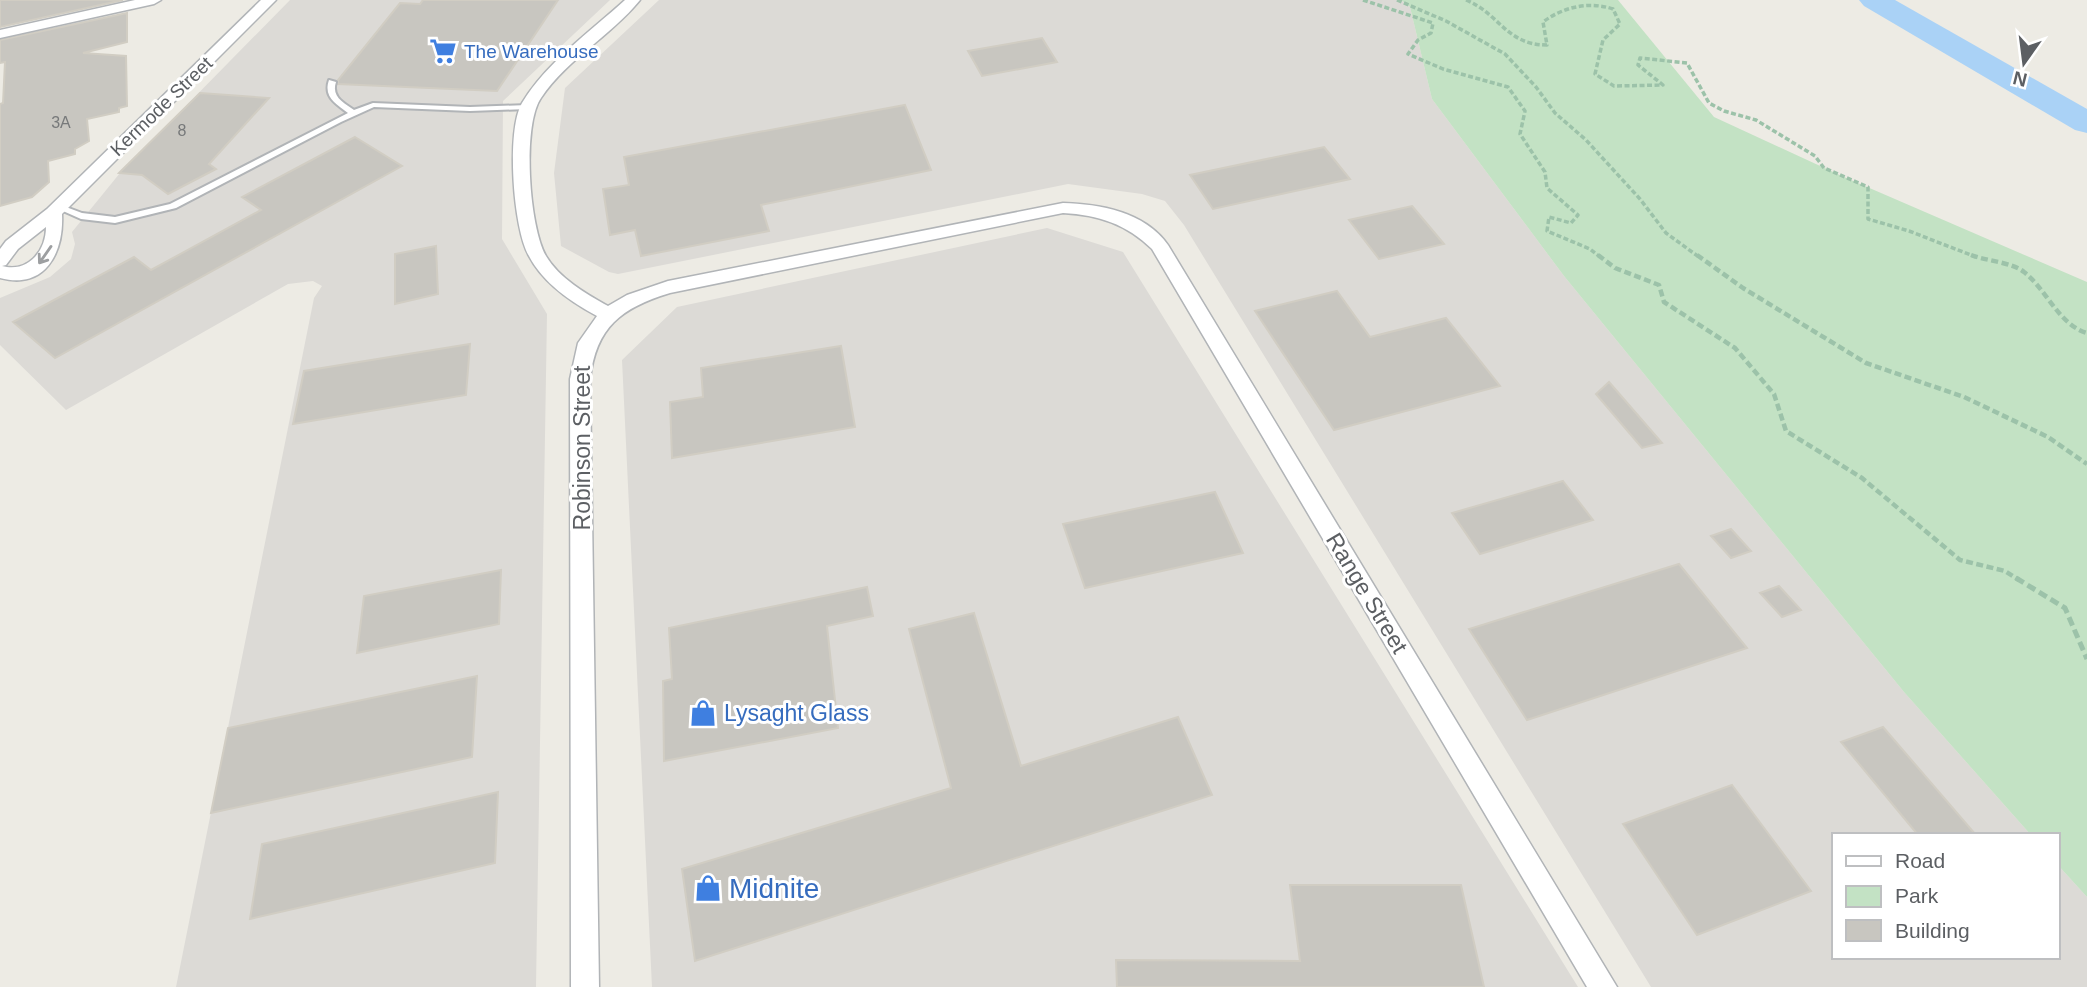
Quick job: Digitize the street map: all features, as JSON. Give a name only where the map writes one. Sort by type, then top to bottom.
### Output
[{"type":"street","points":[[0,34],[154,0]]},
{"type":"street","name":"Kermode Street","points":[[55,210],[54,237],[47,256],[33,269],[2,273],[12,245],[55,210],[269,0]]},
{"type":"street","points":[[609,315],[590,305],[545,267],[536,254],[529,236],[522,131],[528,107],[547,81],[633,0]]},
{"type":"street","name":"Robinson Street","points":[[586,987],[580,372],[584,350],[590,337],[609,315],[632,299],[668,287],[1042,210],[1078,208],[1117,214]]},
{"type":"street","name":"Range Street","points":[[1117,214],[1145,231],[1159,245],[1603,987]]},
{"type":"lane","points":[[332,82],[329,88],[331,95],[353,113]]},
{"type":"lane","points":[[55,210],[115,220],[173,206],[373,105],[470,109],[528,107]]},
{"type":"path","points":[[1363,0],[1433,23],[1431,33],[1418,40],[1408,54],[1443,69],[1508,87],[1525,111],[1520,134],[1545,172],[1547,188],[1578,215],[1571,223],[1549,216],[1547,231],[1590,249],[1615,268],[1659,285],[1664,302],[1735,348],[1774,394],[1786,431],[1862,478],[1959,560],[2005,571],[2065,608],[2087,659]]},
{"type":"path","points":[[1397,0],[1446,20],[1505,54],[1536,87],[1555,113],[1586,140],[1640,199],[1666,233],[1743,288],[1866,363],[1964,397],[2048,437],[2087,464]]},
{"type":"path","points":[[1466,0],[1480,4],[1515,40],[1533,47],[1547,45],[1544,22],[1555,11],[1569,4],[1597,0],[1613,9],[1620,24],[1603,40],[1595,75],[1614,86],[1663,85],[1638,65],[1640,58],[1687,63],[1709,103],[1724,111],[1756,120],[1815,156],[1824,168],[1868,187],[1868,219],[1909,230],[1984,260],[2022,270],[2050,299],[2073,329],[2087,333]]},
{"type":"shaded area","points":[[290,0],[610,0],[503,101],[502,239],[547,314],[536,987],[176,987],[314,298],[322,286],[313,281],[288,284],[66,410],[0,345],[0,298],[50,277],[71,259],[75,244],[72,232],[120,173]]},
{"type":"shaded area","points":[[659,0],[1401,0],[1410,7],[1432,99],[1564,276],[1904,692],[2029,833],[1832,833],[1832,959],[2059,959],[2059,866],[2087,897],[2087,987],[1651,987],[1184,225],[1165,201],[1142,194],[1068,184],[618,274],[609,272],[561,246],[554,173],[565,88]]},
{"type":"shaded area","points":[[1047,228],[1123,252],[1578,987],[652,987],[622,360],[677,307]]},
{"type":"green space","points":[[1401,0],[1618,0],[1714,117],[1844,177],[2087,282],[2087,897],[2059,866],[2059,833],[2029,833],[1904,692],[1564,276],[1432,99],[1410,7]]},
{"type":"building","points":[[0,0],[123,0],[0,27]]},
{"type":"building","name":"The Warehouse","points":[[423,0],[558,0],[497,91],[338,84],[338,80],[400,3],[420,4]]},
{"type":"building","points":[[127,13],[127,42],[83,53],[126,56],[127,106],[119,108],[119,112],[87,119],[89,141],[75,149],[75,154],[48,161],[49,182],[32,197],[0,206],[0,104],[3,103],[5,62],[0,63],[0,40]]},
{"type":"building","points":[[1042,38],[1057,62],[982,76],[968,51]]},
{"type":"building","points":[[200,93],[269,98],[209,164],[216,169],[168,194],[142,175],[119,173]]},
{"type":"building","points":[[905,105],[931,170],[761,205],[769,231],[641,256],[635,230],[610,235],[603,189],[629,185],[624,157]]},
{"type":"building","points":[[355,137],[402,166],[55,358],[13,322],[134,257],[151,270],[261,210],[242,197]]},
{"type":"building","points":[[1324,147],[1350,179],[1213,209],[1190,175]]},
{"type":"building","points":[[1412,206],[1444,244],[1379,259],[1349,220]]},
{"type":"building","points":[[436,246],[438,294],[395,304],[395,254]]},
{"type":"building","points":[[1337,291],[1370,337],[1446,318],[1500,386],[1334,430],[1255,311]]},
{"type":"building","points":[[470,344],[466,395],[293,424],[304,371]]},
{"type":"building","points":[[841,346],[855,427],[672,458],[670,402],[703,397],[701,368]]},
{"type":"building","points":[[1609,382],[1662,443],[1642,448],[1596,394]]},
{"type":"building","points":[[1563,481],[1593,520],[1480,554],[1452,513]]},
{"type":"building","points":[[1215,492],[1243,553],[1085,588],[1063,524]]},
{"type":"building","points":[[1731,529],[1751,551],[1731,558],[1711,536]]},
{"type":"building","points":[[1679,564],[1747,648],[1527,720],[1469,629]]},
{"type":"building","points":[[501,570],[499,624],[357,653],[364,596]]},
{"type":"building","points":[[1779,586],[1801,610],[1782,617],[1760,593]]},
{"type":"building","points":[[867,587],[873,616],[827,626],[838,728],[664,761],[663,681],[672,679],[669,628]]},
{"type":"building","points":[[974,613],[1021,766],[1178,717],[1212,795],[695,961],[682,869],[951,788],[909,629]]},
{"type":"building","points":[[477,676],[472,757],[211,813],[228,728]]},
{"type":"building","points":[[1883,727],[1974,833],[1916,833],[1841,742]]},
{"type":"building","points":[[1732,785],[1811,891],[1697,935],[1623,824]]},
{"type":"building","points":[[498,792],[495,863],[250,919],[262,844]]},
{"type":"building","points":[[1290,885],[1461,885],[1484,987],[1117,987],[1116,960],[1300,961]]},
{"type":"waterway","points":[[1874,0],[2087,123]]},
{"type":"place","name":"The Warehouse","points":[[443,51]]},
{"type":"place","name":"Lysaght Glass","points":[[703,713]]},
{"type":"place","name":"Midnite","points":[[708,888]]}]
